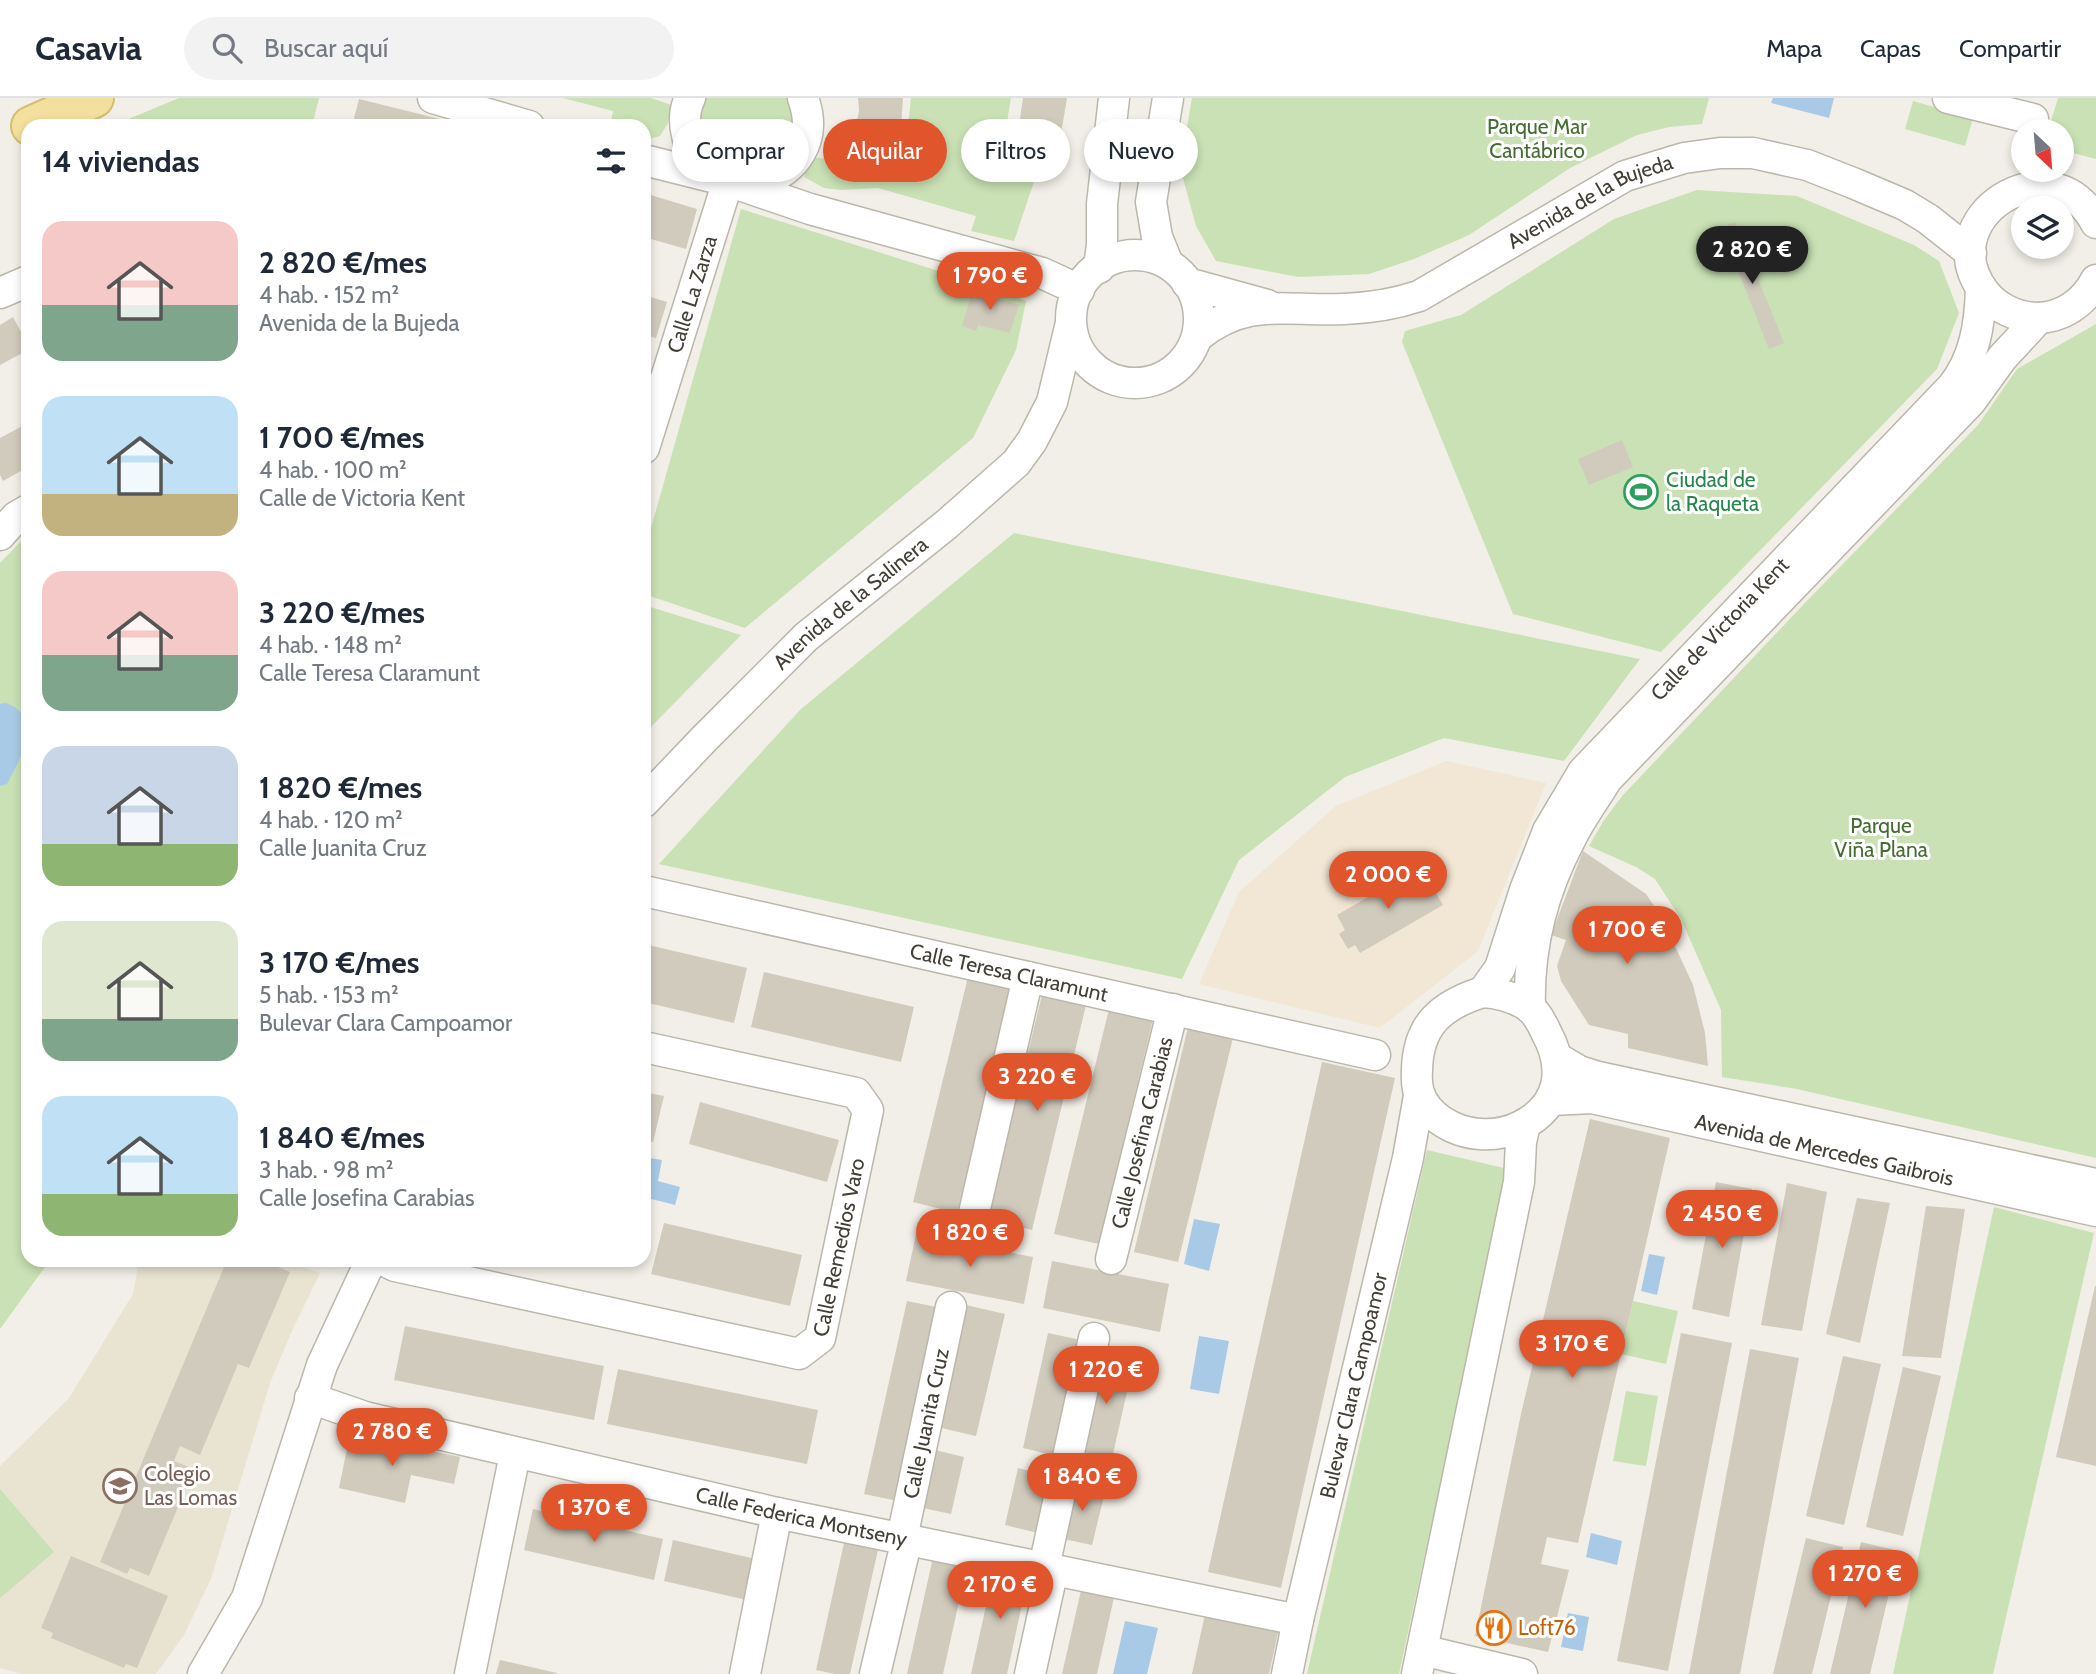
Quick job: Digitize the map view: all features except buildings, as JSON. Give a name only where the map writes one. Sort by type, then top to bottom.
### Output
[{"type":"main road","points":[[47,119],[94,98]]},
{"type":"main road","points":[[0,141],[21,131]]},
{"type":"street","points":[[433,98],[505,119]]},
{"type":"street","points":[[685,119],[690,98]]},
{"type":"street","points":[[803,98],[808,119]]},
{"type":"street","points":[[1099,268],[1102,204],[1114,98]]},
{"type":"street","points":[[1168,98],[1151,202],[1157,237],[1199,306],[1198,336],[1194,348],[1171,372],[1156,380],[1136,384],[1119,381],[1098,370],[1077,349],[1070,327],[1079,290],[1099,268],[1115,259],[1133,254],[1146,255],[1178,274]]},
{"type":"street","points":[[1948,98],[2035,116]]},
{"type":"street","name":"Avenida de la Bujeda","points":[[1198,336],[1219,322],[1246,310],[1281,307],[1344,309],[1419,296],[1625,176],[1684,158],[1720,153],[1753,153],[1807,165],[1905,205],[1928,219],[1971,253]]},
{"type":"street","points":[[651,162],[672,156]]},
{"type":"street","points":[[651,162],[672,167]]},
{"type":"street","name":"Calle La Zarza","points":[[651,398],[655,370],[728,182]]},
{"type":"street","points":[[731,182],[810,209],[1042,273],[1079,290]]},
{"type":"street","points":[[735,182],[760,182]]},
{"type":"street","points":[[792,182],[795,190],[810,209]]},
{"type":"street","points":[[1971,253],[1972,238],[1978,223],[1986,210],[2014,182]]},
{"type":"street","points":[[2028,182],[2033,187],[2064,192],[2078,201],[2096,223]]},
{"type":"street","name":"Avenida de la Bujeda","points":[[1905,205],[1966,212],[1986,210]]},
{"type":"street","name":"Calle de Victoria Kent","points":[[1483,992],[1500,968],[1525,890],[1548,831],[1583,772],[1952,387],[1972,352],[1980,323],[1981,288],[1971,253]]},
{"type":"street","name":"Avenida de la Bujeda","points":[[1178,274],[1252,302],[1281,307]]},
{"type":"street","points":[[0,293],[21,284]]},
{"type":"street","points":[[1981,288],[1990,298],[2012,313],[2039,318],[2068,310],[2081,301],[2094,286]]},
{"type":"street","name":"Calle de Victoria Kent","points":[[1530,1008],[1532,946],[1546,897],[1570,840],[1607,779],[1970,401],[2002,358],[2039,318]]},
{"type":"street","name":"Avenida de la Salinera","points":[[651,795],[806,636],[956,516],[1016,463],[1032,441],[1052,402],[1070,327]]},
{"type":"street","name":"Avenida de la Salinera","points":[[1052,402],[1077,378],[1098,370]]},
{"type":"street","points":[[0,535],[21,514]]},
{"type":"street","name":"Calle Teresa Claramunt","points":[[651,893],[1375,1055],[1394,1064],[1418,1090]]},
{"type":"street","points":[[971,1226],[1028,977]]},
{"type":"street","points":[[1483,992],[1497,993],[1530,1008],[1550,1039],[1557,1058],[1558,1074],[1552,1100],[1541,1113],[1508,1133],[1471,1133],[1442,1122],[1429,1110],[1418,1090],[1421,1040],[1433,1020],[1450,1006],[1483,992]]},
{"type":"street","name":"Calle Josefina Carabias","points":[[1111,1259],[1173,1009]]},
{"type":"street","name":"Calle Teresa Claramunt","points":[[1375,1055],[1403,1049],[1421,1040]]},
{"type":"street","name":"Calle Remedios Varo","points":[[400,1267],[799,1354],[820,1338],[869,1110],[856,1093],[651,1049]]},
{"type":"street","name":"Avenida de Mercedes Gaibrois","points":[[1557,1058],[1579,1071],[1598,1077],[2096,1184]]},
{"type":"street","name":"Bulevar Clara Campoamor","points":[[1287,1674],[1408,1158],[1418,1090]]},
{"type":"street","name":"Avenida de Mercedes Gaibrois","points":[[1552,1100],[1591,1098],[2096,1211]]},
{"type":"street","points":[[1522,1674],[1419,1662],[1519,1182],[1521,1142],[1525,1124]]},
{"type":"street","points":[[203,1674],[247,1598],[322,1365],[369,1267]]},
{"type":"street","name":"Calle Juanita Cruz","points":[[875,1674],[951,1307]]},
{"type":"street","points":[[1030,1674],[1094,1338]]},
{"type":"street","name":"Calle Federica Montseny","points":[[310,1398],[365,1418],[777,1513],[1298,1620]]},
{"type":"street","points":[[470,1674],[515,1454]]},
{"type":"street","points":[[745,1674],[777,1513]]},
{"type":"shaded area","points":[[1446,761],[1546,783],[1478,951],[1380,1028],[1199,984],[1239,892],[1336,806]]},
{"type":"shaded area","name":"Colegio Las Lomas","points":[[138,1267],[302,1267],[320,1273],[270,1383],[211,1579],[184,1635],[156,1674],[22,1674],[0,1668],[0,1466],[69,1398],[133,1294]]},
{"type":"green space","points":[[179,98],[319,98],[314,119],[129,119]]},
{"type":"green space","points":[[563,98],[651,98],[671,105],[668,123],[660,136],[651,138],[651,119],[611,119],[613,111]]},
{"type":"green space","points":[[702,98],[789,98],[796,119],[699,119]]},
{"type":"green space","points":[[911,98],[1011,98],[1008,119],[961,119],[961,182],[1034,182],[1014,241],[971,231],[976,216],[878,188],[824,188],[809,180],[809,157],[823,158],[823,182],[947,182],[947,119],[909,119]]},
{"type":"green space","name":"Parque Mar Cantábrico","points":[[1192,98],[1709,98],[1702,124],[1669,127],[1637,135],[1570,168],[1469,235],[1414,259],[1369,274],[1298,277],[1216,261],[1196,226],[1184,182],[1198,182],[1198,119],[1188,119]]},
{"type":"green space","points":[[2058,98],[2096,98],[2096,159],[2074,153],[2074,119],[2052,119]]},
{"type":"green space","points":[[1913,101],[1973,118],[1965,146],[1905,129]]},
{"type":"green space","name":"Ciudad de la Raqueta","points":[[1697,190],[1797,196],[1914,245],[1939,261],[1959,313],[1937,369],[1661,652],[1513,614],[1402,342],[1405,331],[1461,315],[1614,219]]},
{"type":"green space","points":[[741,209],[1026,301],[1016,350],[973,438],[745,628],[651,596],[651,528]]},
{"type":"green space","name":"Parque Viña Plana","points":[[2096,324],[2096,1158],[1797,1089],[1722,1077],[1721,1010],[1681,919],[1655,879],[1636,867],[1589,846],[1623,795],[1978,425],[2017,369]]},
{"type":"green space","points":[[1014,533],[1640,659],[1564,761],[1444,738],[1345,777],[1239,860],[1182,979],[659,864],[801,709]]},
{"type":"green space","points":[[21,541],[21,1267],[45,1267],[0,1329],[0,563]]},
{"type":"green space","points":[[651,607],[741,635],[651,727]]},
{"type":"green space","points":[[1427,1150],[1508,1169],[1399,1674],[1307,1674]]},
{"type":"green space","points":[[1994,1207],[2094,1233],[1993,1674],[1893,1674]]},
{"type":"green space","points":[[1633,1301],[1678,1311],[1666,1364],[1621,1354]]},
{"type":"green space","points":[[1626,1391],[1658,1396],[1646,1466],[1613,1461]]},
{"type":"green space","points":[[0,1489],[54,1552],[0,1598]]},
{"type":"water","points":[[1773,98],[1834,98],[1829,118],[1771,103]]},
{"type":"water","points":[[6,703],[21,714],[21,754],[7,784],[0,786],[0,704]]},
{"type":"water","points":[[651,1158],[662,1160],[658,1181],[680,1187],[675,1205],[651,1199]]},
{"type":"water","points":[[1194,1219],[1220,1224],[1209,1271],[1184,1264]]},
{"type":"water","points":[[1649,1254],[1665,1257],[1657,1295],[1641,1291]]},
{"type":"water","points":[[1199,1336],[1229,1341],[1219,1394],[1190,1389]]},
{"type":"water","points":[[1591,1533],[1622,1541],[1617,1565],[1586,1557]]},
{"type":"water","points":[[1568,1613],[1589,1617],[1583,1651],[1561,1647]]},
{"type":"water","points":[[1125,1621],[1158,1628],[1147,1674],[1113,1674]]},
{"type":"place","name":"Ciudad de la Raqueta","points":[[1641,492]]},
{"type":"place","name":"Colegio Las Lomas","points":[[120,1486]]},
{"type":"place","name":"Loft76","points":[[1494,1628]]}]
